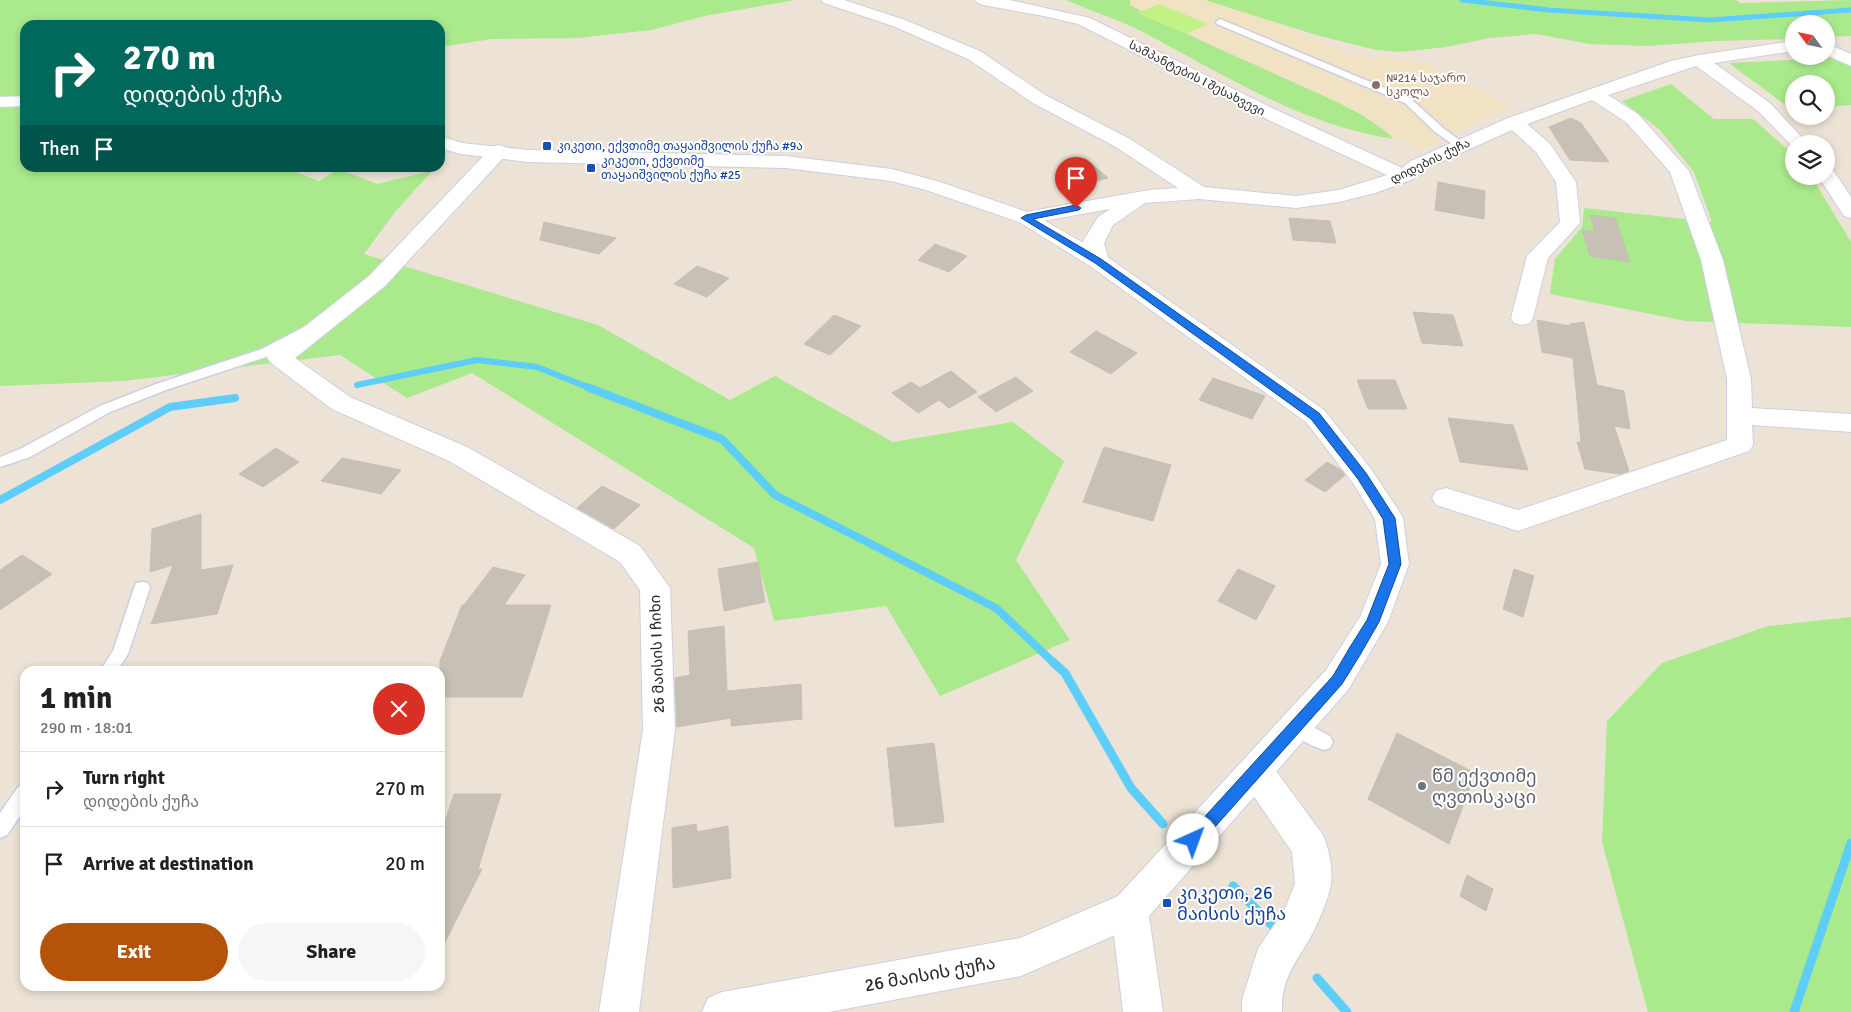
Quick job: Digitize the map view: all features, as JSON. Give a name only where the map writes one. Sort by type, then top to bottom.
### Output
[{"type":"street","points":[[829,0],[899,23],[974,55],[1038,99],[1123,143],[1199,194]]},
{"type":"street","name":"სამპანტების I შესახვევი","points":[[983,0],[1044,10],[1084,21],[1266,112],[1404,176]]},
{"type":"street","points":[[1835,43],[1851,42]]},
{"type":"street","name":"დიდების ქუჩა","points":[[1026,218],[1149,196],[1199,194],[1296,202],[1349,194],[1404,176],[1418,165],[1514,122],[1596,95],[1677,65],[1785,47]]},
{"type":"street","points":[[1835,53],[1851,61]]},
{"type":"street","points":[[1699,60],[1764,107],[1790,135]]},
{"type":"street","points":[[1446,498],[1518,521],[1740,445],[1740,379],[1712,260],[1679,171],[1632,118],[1596,95]]},
{"type":"street","points":[[0,102],[20,101]]},
{"type":"street","points":[[1514,122],[1543,148],[1566,182],[1570,223],[1538,256],[1522,318]]},
{"type":"street","points":[[445,143],[461,148],[499,151],[528,156],[786,162],[892,175],[933,186],[1026,218],[1098,261],[1315,416],[1362,476],[1389,518],[1395,564],[1373,622],[1337,680],[1130,910],[1144,1012]]},
{"type":"street","points":[[340,310],[377,281],[499,151]]},
{"type":"street","points":[[1833,185],[1851,212]]},
{"type":"street","points":[[1098,261],[1094,243],[1105,221],[1127,206],[1149,196]]},
{"type":"street","name":"26 მაისის I ჩიხი","points":[[340,310],[279,358],[341,403],[458,454],[630,554],[655,588],[659,730],[619,1012]]},
{"type":"street","points":[[1740,416],[1851,423]]},
{"type":"street","points":[[1256,771],[1310,847],[1313,884],[1298,924],[1273,961],[1262,1000],[1262,1012]]},
{"type":"street","name":"26 მაისის ქუჩა","points":[[722,1012],[1021,957],[1130,910]]},
{"type":"lane","points":[[1220,22],[1408,101],[1439,130],[1462,146]]},
{"type":"lane","points":[[0,462],[25,453],[105,409],[160,387],[266,352],[340,310]]},
{"type":"lane","points":[[112,666],[120,654],[142,588]]},
{"type":"lane","points":[[1296,726],[1324,742]]},
{"type":"lane","points":[[0,829],[20,800]]},
{"type":"shaded area","name":"№214 საჯარო სკოლა","points":[[1131,0],[1220,0],[1348,54],[1426,63],[1511,106],[1422,149],[1129,14],[1126,2]]},
{"type":"green space","points":[[0,0],[795,0],[705,16],[651,30],[577,38],[492,39],[445,46],[445,20],[20,20],[20,97],[0,98]]},
{"type":"green space","points":[[1066,0],[1130,0],[1130,5],[1171,26],[1347,107],[1372,121],[1394,139],[1359,132],[1293,109],[1261,95],[1137,29]]},
{"type":"green space","points":[[1205,0],[1736,0],[1740,3],[1851,0],[1851,36],[1835,37],[1835,15],[1785,15],[1785,39],[1715,41],[1648,46],[1589,44],[1537,34],[1489,38],[1447,47],[1399,52],[1376,50],[1316,35]]},
{"type":"green space","points":[[1159,4],[1208,24],[1186,34],[1137,13]]},
{"type":"green space","points":[[1851,57],[1851,105],[1835,106],[1835,75],[1785,75],[1785,105],[1729,63],[1785,60],[1785,65],[1835,65],[1835,58]]},
{"type":"green space","points":[[1671,84],[1714,119],[1753,119],[1785,147],[1785,185],[1816,185],[1851,242],[1851,327],[1686,321],[1550,294],[1555,259],[1582,227],[1584,208],[1712,222],[1694,172],[1660,130],[1622,101]]},
{"type":"green space","points":[[0,105],[20,105],[20,172],[296,172],[319,181],[334,172],[347,172],[377,184],[431,172],[395,212],[364,254],[598,325],[730,400],[775,376],[893,442],[1013,422],[1064,461],[1016,560],[1070,640],[940,696],[886,606],[774,621],[754,548],[472,373],[407,398],[340,355],[123,381],[0,386]]},
{"type":"green space","points":[[1851,617],[1851,1012],[1648,1012],[1602,842],[1607,721],[1662,663],[1768,626]]},
{"type":"building","points":[[1571,118],[1581,123],[1609,162],[1570,160],[1549,127]]},
{"type":"building","points":[[1086,159],[1108,178],[1083,185],[1061,167]]},
{"type":"building","points":[[1438,182],[1485,191],[1484,219],[1435,210]]},
{"type":"building","points":[[1590,215],[1615,218],[1630,262],[1590,256],[1582,230],[1595,232]]},
{"type":"building","points":[[1289,218],[1330,221],[1336,243],[1293,240]]},
{"type":"building","points":[[544,222],[616,238],[599,254],[540,240]]},
{"type":"building","points":[[935,244],[967,256],[949,272],[918,260]]},
{"type":"building","points":[[697,266],[729,278],[707,297],[674,284]]},
{"type":"building","points":[[1413,312],[1453,315],[1463,346],[1422,343]]},
{"type":"building","points":[[834,315],[861,326],[830,355],[804,344]]},
{"type":"building","points":[[1537,320],[1570,326],[1570,324],[1584,322],[1597,385],[1624,391],[1630,429],[1614,426],[1629,471],[1619,474],[1585,469],[1577,442],[1581,442],[1573,358],[1542,352]]},
{"type":"building","points":[[1096,331],[1137,353],[1111,374],[1070,352]]},
{"type":"building","points":[[951,371],[977,392],[949,408],[939,400],[918,413],[892,393],[911,382],[920,388]]},
{"type":"building","points":[[1016,377],[1033,391],[996,412],[978,397]]},
{"type":"building","points":[[1213,378],[1265,396],[1252,419],[1199,400]]},
{"type":"building","points":[[1357,380],[1395,380],[1407,409],[1368,409]]},
{"type":"building","points":[[1448,418],[1513,425],[1528,470],[1460,462]]},
{"type":"building","points":[[1104,447],[1171,465],[1153,521],[1083,502]]},
{"type":"building","points":[[276,448],[299,462],[263,487],[239,474]]},
{"type":"building","points":[[342,458],[401,470],[381,494],[321,481]]},
{"type":"building","points":[[1327,462],[1341,470],[1345,475],[1325,492],[1305,480]]},
{"type":"building","points":[[602,486],[640,505],[614,529],[577,508]]},
{"type":"building","points":[[201,514],[201,570],[233,565],[217,614],[151,624],[173,565],[150,572],[152,529]]},
{"type":"building","points":[[22,555],[52,574],[0,610],[0,570]]},
{"type":"building","points":[[758,562],[765,602],[724,611],[718,569]]},
{"type":"building","points":[[493,567],[525,575],[504,605],[551,605],[522,697],[445,697],[445,666],[440,666],[440,661],[462,605],[464,605]]},
{"type":"building","points":[[1238,569],[1275,586],[1256,620],[1218,601]]},
{"type":"building","points":[[1514,569],[1534,576],[1523,617],[1503,609]]},
{"type":"building","points":[[724,626],[727,691],[801,684],[802,719],[731,726],[731,718],[677,727],[675,678],[690,675],[688,631]]},
{"type":"building","name":"წმ ექვთიმე ღვთისკაცი","points":[[1397,733],[1475,773],[1449,844],[1368,799]]},
{"type":"building","points":[[934,743],[944,822],[895,827],[887,748]]},
{"type":"building","points":[[454,794],[501,794],[478,869],[482,869],[445,942],[445,822]]},
{"type":"building","points":[[696,824],[697,832],[728,826],[731,878],[673,888],[672,828]]},
{"type":"building","points":[[1467,875],[1493,889],[1486,911],[1460,896]]},
{"type":"waterway","points":[[1462,0],[1549,10],[1710,20],[1851,10]]},
{"type":"waterway","points":[[357,385],[477,360],[537,367],[590,388]]},
{"type":"waterway","points":[[587,387],[722,439],[775,495],[996,608],[1054,663]]},
{"type":"waterway","points":[[0,500],[170,407],[235,398]]},
{"type":"waterway","points":[[1053,662],[1065,673],[1131,788],[1163,824]]},
{"type":"waterway","points":[[1794,1012],[1851,843]]},
{"type":"waterway","points":[[1233,886],[1273,926]]},
{"type":"waterway","points":[[1317,978],[1347,1012]]},
{"type":"place","name":"№214 საჯარო სკოლა","points":[[1376,85]]},
{"type":"place","name":"კიკეთი, ექვთიმე თაყაიშვილის ქუჩა #9ა","points":[[547,146]]},
{"type":"place","name":"კიკეთი, ექვთიმე თაყაიშვილის ქუჩა #25","points":[[591,168]]},
{"type":"place","name":"წმ ექვთიმე ღვთისკაცი","points":[[1422,786]]},
{"type":"place","name":"კიკეთი, 26 მაისის ქუჩა","points":[[1167,903]]},
{"type":"route","points":[[1076,208],[1026,218],[1098,261],[1315,416],[1362,476],[1389,518],[1395,564],[1373,622],[1337,680],[1193,840]]}]
